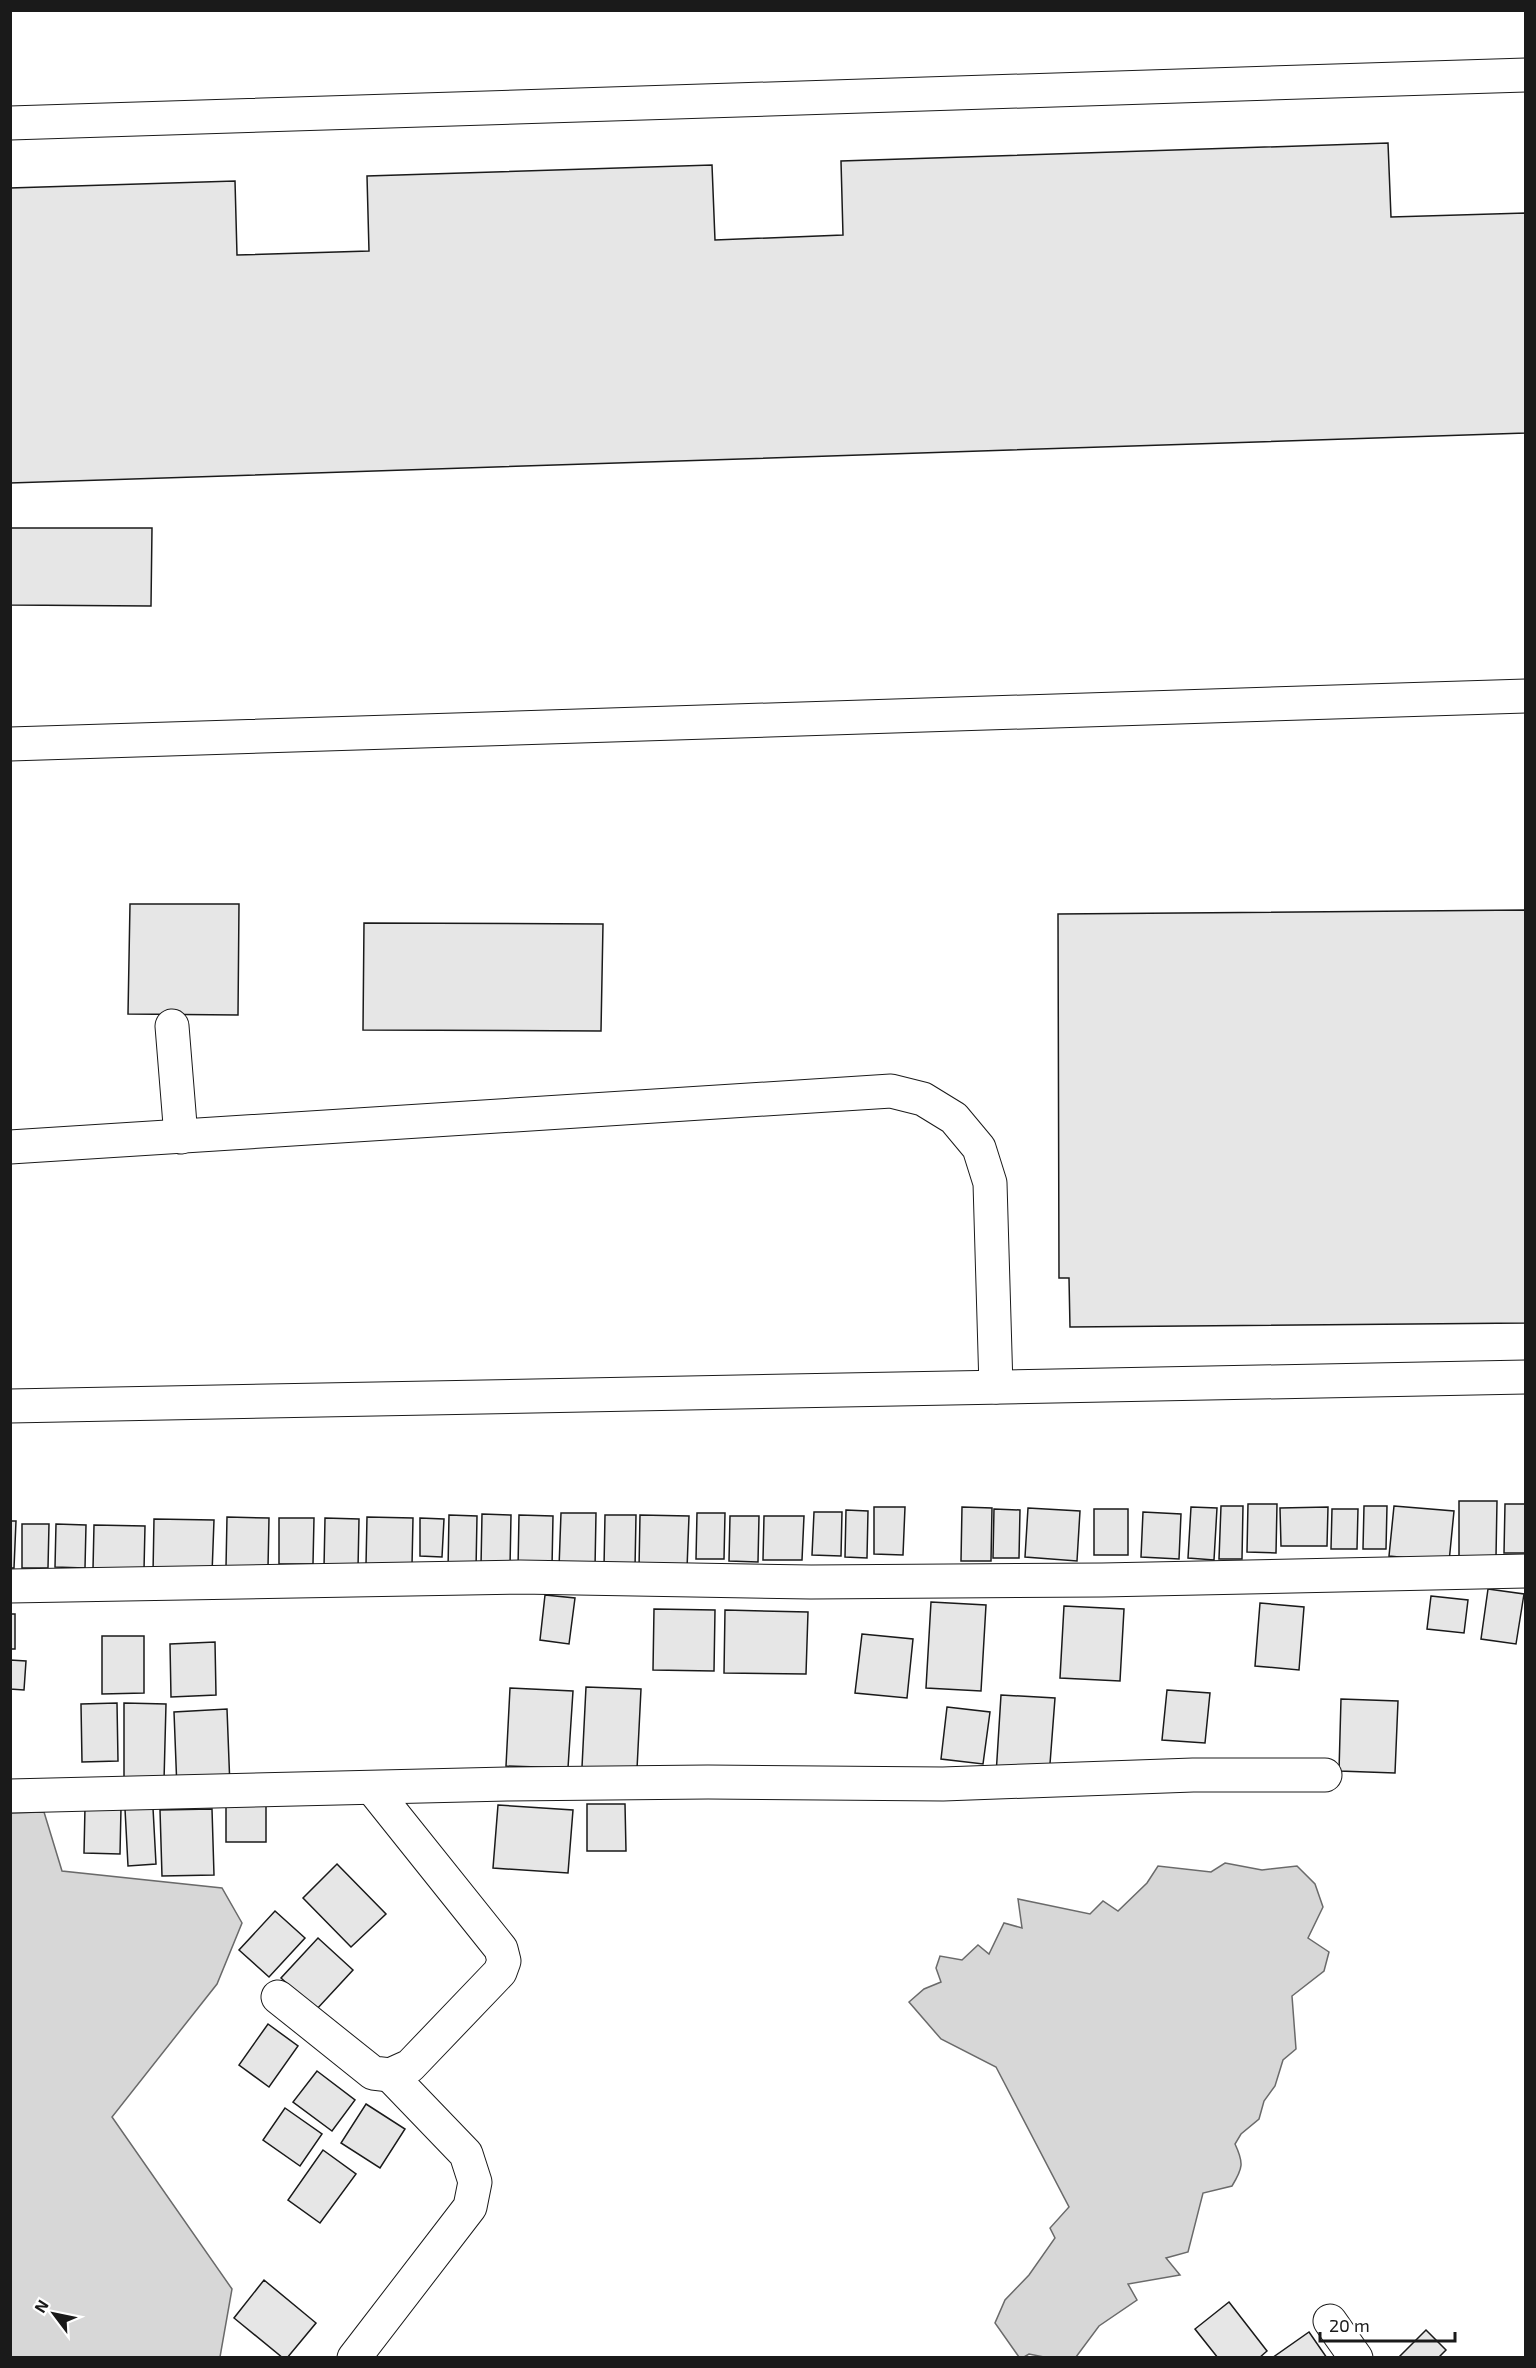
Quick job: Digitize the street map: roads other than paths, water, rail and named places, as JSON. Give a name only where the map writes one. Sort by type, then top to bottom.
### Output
[{"type":"street","points":[[10,123],[1526,75]]},
{"type":"street","points":[[10,744],[1526,696]]},
{"type":"street","points":[[172,1026],[181,1137]]},
{"type":"street","points":[[10,1148],[891,1092],[923,1099],[954,1118],[979,1148],[990,1184],[996,1387]]},
{"type":"street","points":[[10,1406],[1526,1377]]},
{"type":"street","points":[[10,1586],[520,1577],[811,1582],[1102,1580],[1526,1571]]},
{"type":"street","points":[[10,1796],[708,1782],[943,1784],[1193,1775],[1324,1776]]},
{"type":"street","points":[[278,1997],[374,2073],[390,2075],[410,2066],[500,1972],[504,1961],[501,1949],[373,1789]]},
{"type":"street","points":[[354,2358],[470,2206],[475,2182],[466,2154],[390,2075]]},
{"type":"street","points":[[1330,2321],[1356,2358]]}]
